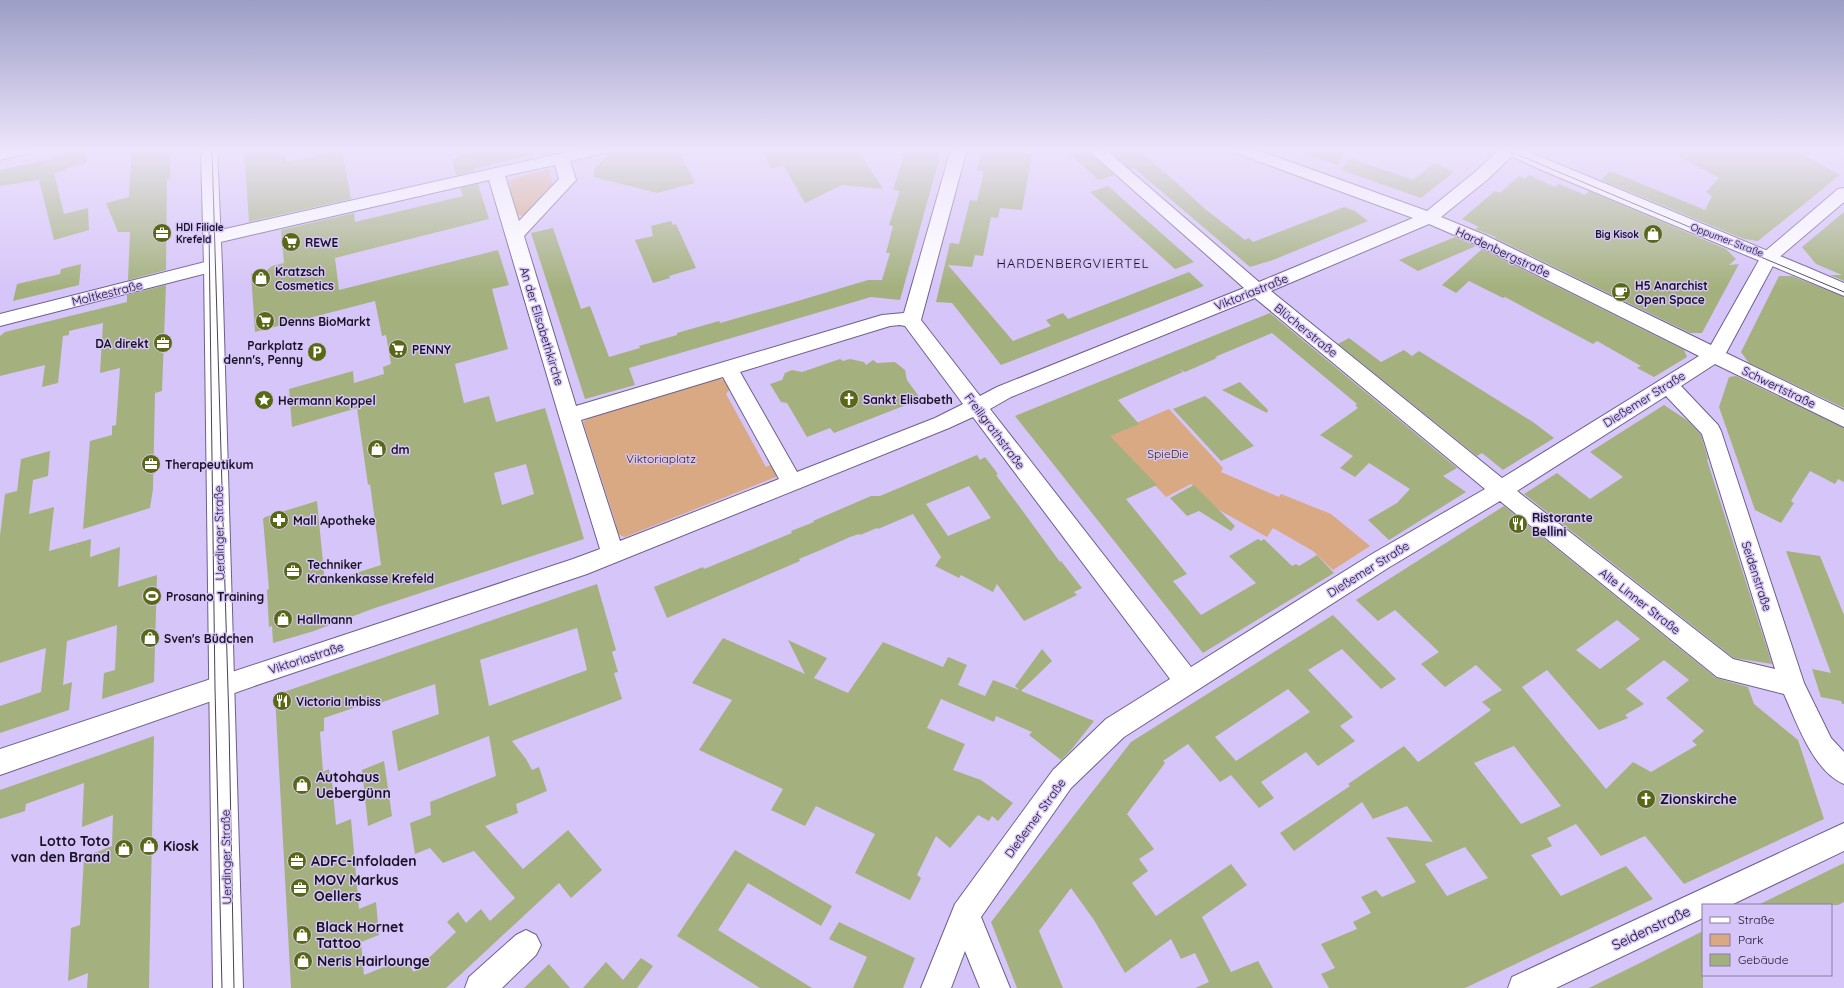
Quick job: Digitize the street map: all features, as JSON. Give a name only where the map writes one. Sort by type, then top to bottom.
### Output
[{"type":"street","name":"Uerdinger Straße","points":[[211,195],[228,988]]},
{"type":"street","points":[[212,238],[402,195]]},
{"type":"street","name":"An der Elisabethkirche","points":[[502,195],[569,416]]},
{"type":"street","points":[[514,236],[553,195]]},
{"type":"street","points":[[946,195],[911,321],[900,319],[889,320],[569,416],[613,554],[955,418],[976,406]]},
{"type":"street","name":"Blücherstraße","points":[[1148,195],[1257,290],[1502,490]]},
{"type":"street","name":"Hardenbergstraße","points":[[1366,195],[1429,218],[1479,239],[1715,355]]},
{"type":"street","name":"Viktoriastraße","points":[[976,406],[1010,390],[1257,290],[1429,218],[1457,195]]},
{"type":"street","name":"Oppumer Straße","points":[[1616,195],[1688,226],[1769,257],[1844,290]]},
{"type":"street","points":[[1715,355],[1769,257],[1842,195]]},
{"type":"street","name":"Moltkestraße","points":[[0,320],[213,266]]},
{"type":"street","name":"Freiligrathstraße","points":[[911,321],[1188,683]]},
{"type":"street","name":"Dießemer Straße","points":[[936,988],[965,914],[1062,779],[1115,728],[1380,561],[1502,490],[1667,384],[1715,355]]},
{"type":"street","name":"Schwertstraße","points":[[1715,355],[1844,418]]},
{"type":"street","points":[[728,369],[792,483]]},
{"type":"street","name":"Seidenstraße","points":[[1667,384],[1711,431],[1792,686],[1822,747],[1844,771]]},
{"type":"street","name":"Alte Linner Straße","points":[[1502,490],[1726,669],[1792,686]]},
{"type":"street","name":"Viktoriastraße","points":[[0,762],[613,554]]},
{"type":"street","name":"Seidenstraße","points":[[1523,988],[1844,837]]},
{"type":"street","points":[[965,914],[995,988]]},
{"type":"street","points":[[480,988],[526,945]]},
{"type":"green space","points":[[511,195],[548,195],[528,217],[514,214]]},
{"type":"green space","name":"Viktoriaplatz","points":[[719,379],[724,380],[730,389],[726,394],[766,467],[773,464],[777,473],[776,477],[625,537],[619,534],[612,525],[616,524],[583,422],[591,417]]},
{"type":"green space","name":"SpieDie","points":[[1169,409],[1223,468],[1221,472],[1279,497],[1281,494],[1331,514],[1370,546],[1333,570],[1313,551],[1273,528],[1267,537],[1212,506],[1191,484],[1166,497],[1108,435]]},
{"type":"building","points":[[43,195],[59,195],[64,214],[88,208],[89,230],[54,240]]},
{"type":"building","points":[[129,195],[167,195],[166,270],[128,280],[130,232],[118,232],[106,203],[129,197]]},
{"type":"building","points":[[247,195],[350,195],[351,199],[249,222]]},
{"type":"building","points":[[481,195],[489,219],[335,258],[339,290],[498,250],[509,285],[492,289],[508,349],[455,364],[464,403],[489,396],[496,422],[545,408],[584,539],[372,609],[314,631],[273,643],[272,626],[269,627],[267,590],[269,589],[263,519],[265,517],[317,501],[325,583],[381,565],[370,484],[368,485],[357,408],[292,427],[289,389],[353,371],[354,383],[384,374],[383,367],[391,364],[386,335],[382,336],[375,301],[255,332],[251,274],[267,270],[272,266],[284,263],[281,230],[354,213],[355,222],[463,196]],"holes":[[[526,464],[534,494],[502,505],[494,473]]]},
{"type":"building","points":[[801,195],[821,195],[805,203]]},
{"type":"building","points":[[899,195],[929,195],[900,300],[871,297],[629,368],[635,385],[585,399],[531,233],[553,228],[581,309],[590,306],[609,357],[640,348],[639,346],[677,335],[677,333],[719,321],[720,323],[868,280],[882,280],[890,253],[886,253],[893,226],[889,225]]},
{"type":"building","points":[[978,195],[1025,195],[1022,210],[1000,208],[998,218],[991,217],[983,256],[975,255],[972,267],[948,265],[1013,341],[1051,326],[1046,320],[1063,313],[1068,319],[1189,272],[1204,286],[1001,365],[952,303],[936,302],[950,243],[959,244],[970,200],[977,201]]},
{"type":"building","points":[[1093,195],[1118,195],[1194,262],[1175,269]]},
{"type":"building","points":[[1166,195],[1190,195],[1245,240],[1249,238],[1253,242],[1344,207],[1355,211],[1368,221],[1273,260],[1250,267]]},
{"type":"building","points":[[1413,195],[1425,195],[1421,198]]},
{"type":"building","points":[[1490,195],[1599,195],[1726,249],[1736,259],[1729,265],[1739,264],[1702,333],[1690,333],[1495,238],[1496,237],[1475,229],[1479,227],[1462,219]]},
{"type":"building","points":[[1638,195],[1669,195],[1705,210],[1712,196],[1711,195],[1815,195],[1758,241],[1744,239]]},
{"type":"building","points":[[1844,212],[1844,281],[1830,275],[1842,275],[1816,264],[1802,247]]},
{"type":"building","points":[[671,221],[673,225],[676,224],[696,268],[669,276],[670,278],[653,283],[635,240],[653,236],[651,226]]},
{"type":"building","points":[[1455,237],[1476,246],[1418,271],[1399,260]]},
{"type":"building","points":[[1482,249],[1684,350],[1687,357],[1654,377],[1637,368],[1641,366],[1597,341],[1593,344],[1505,297],[1503,298],[1469,281],[1456,293],[1442,285]]},
{"type":"building","points":[[81,264],[79,285],[13,301],[17,284],[60,274],[61,269]]},
{"type":"building","points":[[1779,276],[1792,276],[1844,297],[1844,408],[1749,363],[1741,352]]},
{"type":"building","points":[[166,285],[162,391],[155,393],[153,489],[150,508],[83,529],[90,441],[112,435],[112,426],[116,425],[120,368],[100,373],[103,323],[69,331],[69,335],[63,336],[58,383],[42,387],[45,365],[0,376],[0,336],[5,332],[127,302],[127,295]]},
{"type":"building","points":[[1270,313],[1457,468],[1443,476],[1466,492],[1389,540],[1368,520],[1397,503],[1410,489],[1369,463],[1355,477],[1340,468],[1353,456],[1320,435],[1358,408],[1355,405],[1357,404],[1272,333],[1215,357],[1217,358],[1185,372],[1179,369],[1183,372],[1118,400],[1139,424],[1110,436],[1157,485],[1126,499],[1187,574],[1173,581],[1201,615],[1256,583],[1229,556],[1258,539],[1261,541],[1264,539],[1292,566],[1296,564],[1299,566],[1317,555],[1334,573],[1203,653],[1015,416]]},
{"type":"building","points":[[1349,338],[1381,362],[1404,350],[1412,356],[1419,351],[1533,422],[1554,438],[1503,470],[1482,453],[1477,456],[1338,344]]},
{"type":"building","name":"Sankt Elisabeth","points":[[840,359],[843,361],[850,359],[864,362],[866,365],[873,360],[877,363],[895,362],[905,370],[907,380],[920,398],[918,398],[919,400],[834,433],[830,428],[807,437],[787,403],[781,402],[770,384],[782,380],[785,373],[792,370],[802,372]]},
{"type":"building","points":[[1736,376],[1844,428],[1844,482],[1838,479],[1835,484],[1810,471],[1791,501],[1794,503],[1781,523],[1755,510],[1719,407],[1729,377]]},
{"type":"building","points":[[1240,382],[1268,410],[1267,413],[1222,390]]},
{"type":"building","points":[[1205,396],[1254,446],[1221,461],[1173,409]]},
{"type":"building","points":[[1664,405],[1688,421],[1701,435],[1708,459],[1707,460],[1772,664],[1734,658],[1524,494],[1557,473],[1590,499],[1623,477],[1590,452]]},
{"type":"building","points":[[50,451],[48,476],[33,480],[29,514],[54,507],[49,551],[91,539],[90,557],[120,547],[118,587],[157,575],[154,682],[102,699],[104,673],[115,670],[117,625],[67,641],[63,685],[72,682],[69,710],[0,733],[0,706],[41,692],[46,648],[0,663],[0,536],[5,494],[17,491],[21,459]]},
{"type":"building","points":[[977,455],[980,460],[985,457],[998,474],[996,475],[1060,562],[1061,561],[1082,588],[1074,592],[1077,595],[1024,621],[997,584],[993,592],[961,575],[959,578],[935,566],[941,557],[913,514],[878,529],[877,528],[860,535],[850,537],[799,559],[800,561],[667,618],[654,587],[703,567],[704,569],[792,533],[791,531],[871,496],[880,496]],"holes":[[[969,486],[991,518],[948,536],[926,504]]]},
{"type":"building","points":[[1194,485],[1235,526],[1231,531],[1199,511],[1187,516],[1170,498]]},
{"type":"building","points":[[1504,506],[1716,678],[1748,687],[1754,704],[1798,740],[1824,819],[1684,884],[1645,836],[1601,856],[1576,824],[1547,838],[1552,846],[1531,855],[1561,896],[1626,866],[1653,899],[1465,988],[1329,988],[1321,974],[1335,968],[1321,944],[1357,929],[1353,922],[1371,913],[1361,897],[1376,890],[1382,897],[1416,882],[1386,837],[1433,842],[1407,806],[1373,819],[1362,802],[1294,851],[1280,833],[1350,786],[1348,784],[1404,746],[1418,762],[1491,710],[1482,702],[1502,690],[1476,665],[1445,687],[1421,664],[1439,652],[1395,610],[1378,621],[1356,600]],"holes":[[[1617,620],[1640,639],[1600,669],[1576,650]],[[1664,660],[1689,680],[1666,698],[1704,731],[1692,741],[1697,745],[1651,772],[1633,762],[1606,789],[1522,687],[1547,670],[1599,730],[1628,718],[1625,715],[1644,704],[1626,689]],[[1514,746],[1561,806],[1521,824],[1474,763]],[[1465,847],[1488,878],[1447,896],[1425,864]]]},
{"type":"building","points":[[1786,551],[1820,556],[1844,615],[1844,704],[1842,704],[1841,701],[1821,697],[1812,669],[1831,673]]},
{"type":"building","points":[[597,584],[616,650],[612,652],[618,672],[614,673],[622,699],[512,741],[526,759],[532,770],[539,767],[547,791],[516,804],[518,813],[485,826],[523,869],[568,830],[602,870],[571,898],[559,883],[446,988],[291,988],[275,695]],"holes":[[[577,628],[587,670],[489,706],[480,660]],[[435,684],[439,714],[392,731],[398,771],[489,736],[496,776],[430,802],[431,815],[410,823],[415,854],[430,848],[443,863],[474,851],[515,898],[490,921],[481,909],[466,923],[458,912],[447,922],[456,932],[414,972],[404,959],[364,975],[361,942],[379,935],[376,902],[359,909],[351,819],[336,825],[332,781],[330,782],[329,769],[323,772],[320,732],[324,731],[324,718],[374,701],[374,705]]]},
{"type":"building","points":[[1333,615],[1396,679],[1381,689],[1342,649],[1308,670],[1353,717],[1340,726],[1355,741],[1318,766],[1306,752],[1261,782],[1274,798],[1259,808],[1231,775],[1220,782],[1188,744],[1163,761],[1165,763],[1127,814],[1154,849],[1139,859],[1148,871],[1132,883],[1156,916],[1231,864],[1247,885],[1202,917],[1231,972],[1258,961],[1273,988],[1195,988],[1209,982],[1195,953],[1181,959],[1171,939],[1125,973],[1094,920],[1071,888],[1039,931],[1063,988],[1017,988],[991,922],[1131,742]],"holes":[[[1288,689],[1310,712],[1236,761],[1215,737]]]},
{"type":"building","points":[[723,638],[805,674],[788,640],[827,658],[814,678],[848,693],[883,642],[943,667],[948,657],[967,665],[958,685],[985,696],[993,680],[1019,690],[1015,686],[1042,649],[1052,661],[1021,691],[1094,721],[1061,760],[1029,735],[1032,732],[996,716],[994,722],[941,699],[927,728],[965,744],[953,770],[981,780],[1013,803],[998,821],[992,816],[989,821],[978,815],[950,848],[936,836],[917,875],[921,878],[910,900],[855,873],[875,834],[816,806],[805,826],[771,810],[783,789],[699,750],[732,700],[692,683]]},
{"type":"building","points":[[154,736],[149,988],[87,988],[88,973],[68,981],[71,928],[80,925],[84,857],[112,846],[113,815],[82,827],[84,783],[26,804],[25,811],[0,819],[0,790]]},
{"type":"building","points":[[384,761],[392,816],[368,826],[362,770]]},
{"type":"building","points":[[735,850],[832,906],[821,926],[748,883],[718,930],[812,988],[760,988],[677,936]]},
{"type":"building","points":[[1844,863],[1844,902],[1838,905],[1760,904]]},
{"type":"building","points":[[839,922],[915,958],[903,988],[853,988],[867,957],[829,939]]},
{"type":"building","points":[[1702,932],[1703,988],[1589,988]]},
{"type":"building","points":[[641,958],[653,966],[637,988],[583,988],[606,962],[623,980]]},
{"type":"building","points":[[549,964],[570,988],[524,988]]},
{"type":"tram line","points":[[213,195],[229,723],[234,988]]},
{"type":"tram line","points":[[1614,195],[1844,292]]},
{"type":"tram line","points":[[209,228],[215,688],[222,988]]},
{"type":"place","name":"HDI Filiale Krefeld","points":[[162,233]]},
{"type":"place","name":"Big Kisok","points":[[1653,234]]},
{"type":"place","name":"REWE","points":[[291,242]]},
{"type":"place","name":"Kratzsch Cosmetics","points":[[261,278]]},
{"type":"place","name":"H5 Anarchist Open Space","points":[[1621,292]]},
{"type":"place","name":"Denns BioMarkt","points":[[265,321]]},
{"type":"place","name":"DA direkt","points":[[163,343]]},
{"type":"place","name":"PENNY","points":[[398,349]]},
{"type":"place","name":"Parkplatz denn's, Penny","points":[[317,352]]},
{"type":"place","name":"Sankt Elisabeth","points":[[849,399]]},
{"type":"place","name":"Hermann Koppel","points":[[264,400]]},
{"type":"place","name":"dm","points":[[377,449]]},
{"type":"place","name":"Therapeutikum","points":[[151,464]]},
{"type":"place","name":"Mall Apotheke","points":[[279,520]]},
{"type":"place","name":"Ristorante Bellini","points":[[1518,524]]},
{"type":"place","name":"Techniker Krankenkasse Krefeld","points":[[293,571]]},
{"type":"place","name":"Prosano Training","points":[[152,596]]},
{"type":"place","name":"Hallmann","points":[[283,619]]},
{"type":"place","name":"Sven's Büdchen","points":[[150,638]]},
{"type":"place","name":"Victoria Imbiss","points":[[282,701]]},
{"type":"place","name":"Autohaus Uebergünn","points":[[302,785]]},
{"type":"place","name":"Zionskirche","points":[[1646,799]]},
{"type":"place","name":"Kiosk","points":[[149,846]]},
{"type":"place","name":"Lotto Toto van den Brand","points":[[124,849]]},
{"type":"place","name":"ADFC-Infoladen","points":[[297,861]]},
{"type":"place","name":"MOV Markus Oellers","points":[[300,888]]},
{"type":"place","name":"Black Hornet Tattoo","points":[[302,935]]},
{"type":"place","name":"Neris Hairlounge","points":[[303,961]]},
{"type":"district","name":"HARDENBERGVIERTEL","points":[[1073,263]]}]
